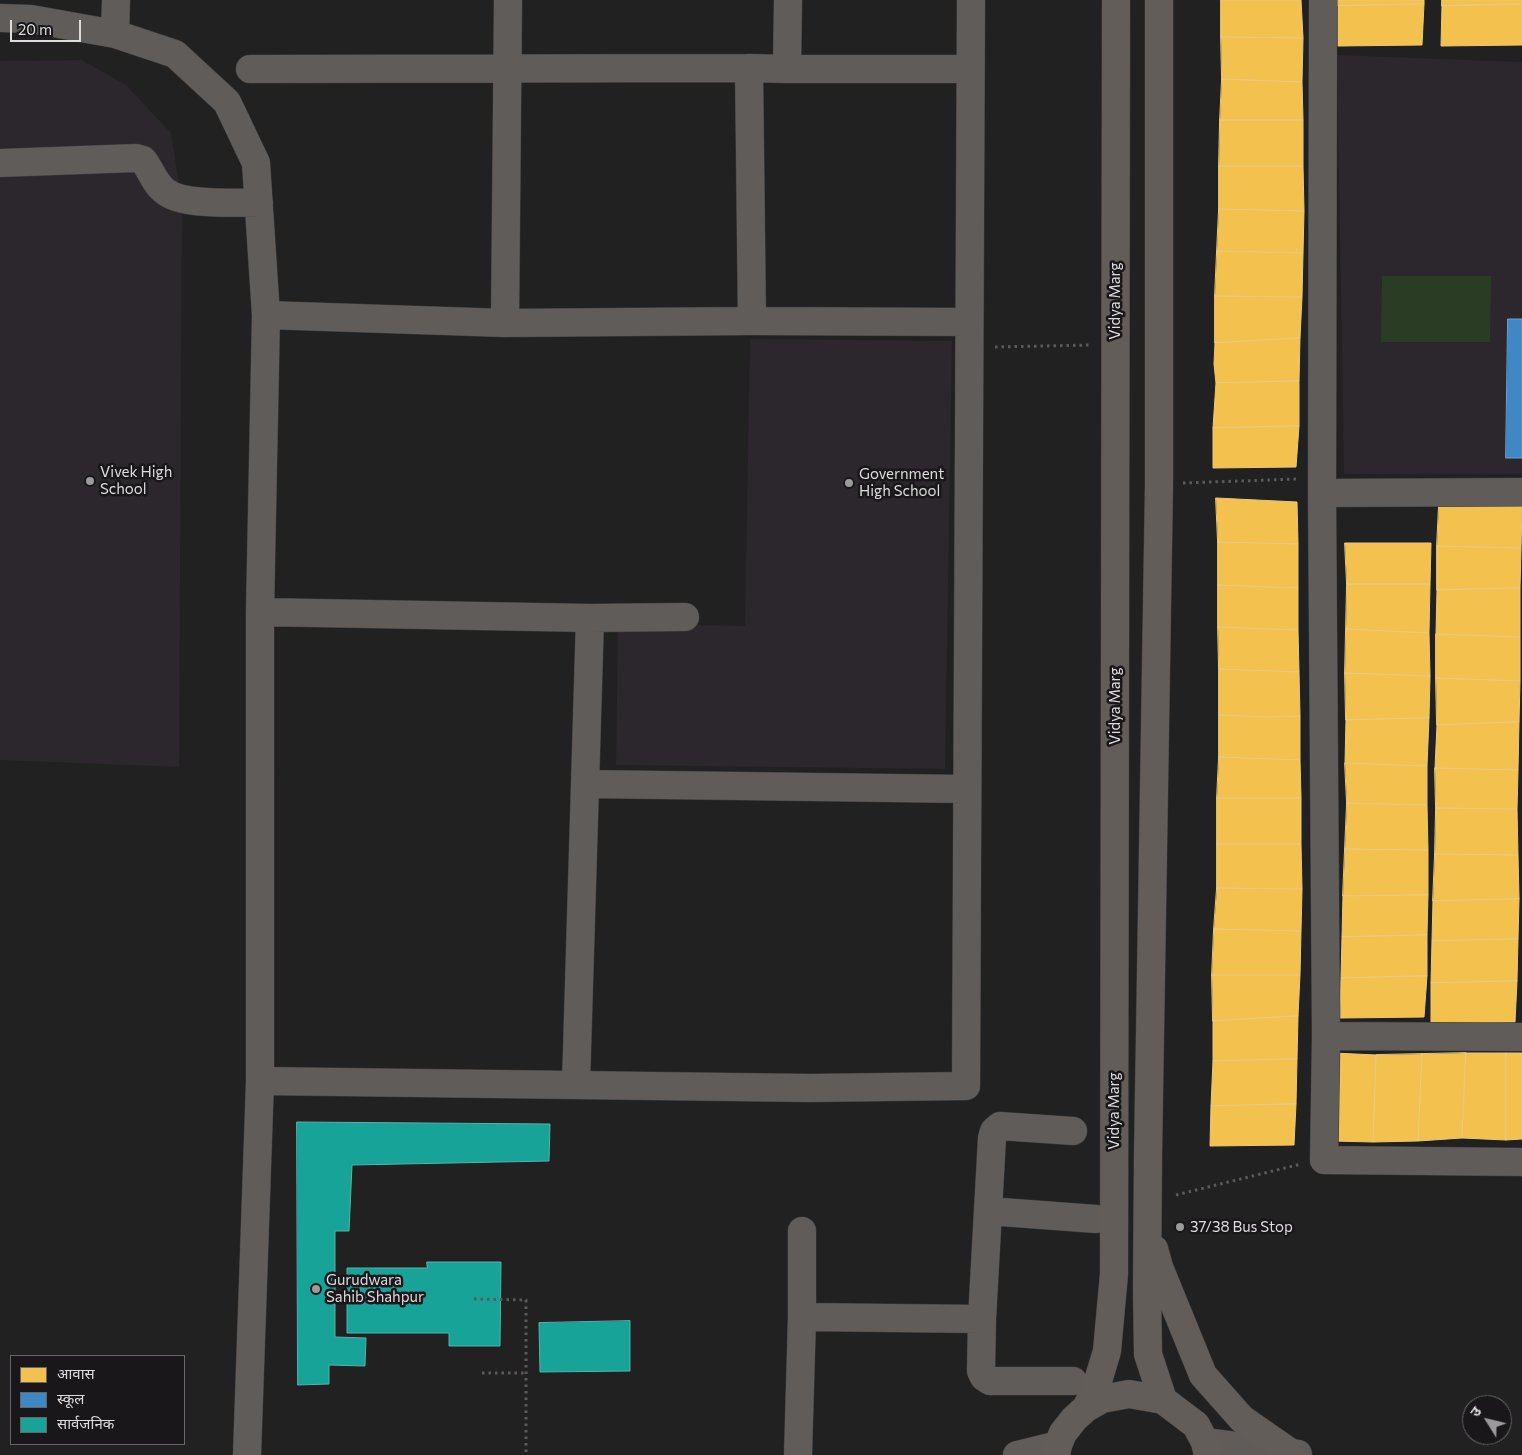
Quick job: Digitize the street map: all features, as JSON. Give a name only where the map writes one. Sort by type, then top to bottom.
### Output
[{"type":"main road","name":"Vidya Marg","points":[[1086,1408],[1095,1391],[1108,1351],[1114,1274],[1116,0]]},
{"type":"main road","points":[[1159,0],[1159,484],[1147,1226],[1148,1354],[1163,1400]]},
{"type":"main road","points":[[1147,1226],[1159,1267],[1202,1375],[1242,1419],[1296,1454]]},
{"type":"main road","name":"Vidya Marg","points":[[1057,1450],[1064,1434],[1074,1419],[1086,1408],[1102,1400],[1129,1394],[1163,1400],[1196,1425],[1207,1449]]},
{"type":"street","points":[[114,34],[116,0]]},
{"type":"street","points":[[505,323],[508,0]]},
{"type":"street","points":[[787,70],[788,0]]},
{"type":"street","points":[[260,1081],[810,1088],[966,1086],[971,0]]},
{"type":"street","points":[[1324,0],[1322,485],[1326,1036],[1324,1160],[1522,1162]]},
{"type":"street","points":[[0,18],[31,19],[114,34],[175,54],[227,102],[256,163],[266,316],[260,612],[260,1081],[247,1455]]},
{"type":"street","points":[[750,68],[752,321]]},
{"type":"street","points":[[250,69],[970,69]]},
{"type":"street","points":[[0,163],[136,158],[143,160],[165,192],[174,196],[197,201],[259,203]]},
{"type":"street","points":[[266,316],[505,323],[752,321],[969,335]]},
{"type":"street","points":[[1322,485],[1522,492]]},
{"type":"street","points":[[260,612],[590,618],[685,617]]},
{"type":"street","points":[[576,1084],[590,618]]},
{"type":"street","points":[[585,784],[967,789]]},
{"type":"street","points":[[1326,1036],[1522,1036]]},
{"type":"street","points":[[1073,1131],[1000,1126],[994,1131],[992,1138],[982,1319],[981,1371],[984,1377],[990,1381],[1073,1381]]},
{"type":"street","points":[[988,1211],[1096,1219]]},
{"type":"street","points":[[798,1455],[802,1317],[802,1231]]},
{"type":"street","points":[[802,1317],[982,1319]]},
{"type":"street","points":[[1207,1449],[1296,1454]]},
{"type":"street","points":[[1017,1455],[1057,1450]]},
{"type":"path","points":[[969,335],[1115,344]]},
{"type":"path","points":[[1159,484],[1322,485]]},
{"type":"path","points":[[1176,1194],[1277,1169],[1324,1160]]},
{"type":"path","points":[[474,1299],[526,1300],[526,1455]]},
{"type":"path","points":[[482,1373],[526,1373]]},
{"type":"shaded area","points":[[1337,55],[1522,62],[1522,474],[1344,474]]},
{"type":"shaded area","name":"Vivek High School","points":[[82,60],[126,85],[171,133],[182,202],[179,767],[0,760],[0,61]]},
{"type":"shaded area","name":"Government High School","points":[[750,339],[952,341],[945,769],[616,765],[618,624],[745,626]]},
{"type":"green space","points":[[1382,276],[1491,276],[1490,342],[1381,342]]},
{"type":"building: आवास","points":[[1221,0],[1301,0],[1303,38],[1221,37]]},
{"type":"building: आवास","points":[[1338,0],[1424,0],[1424,4],[1338,6]]},
{"type":"building: आवास","points":[[1442,0],[1522,0],[1522,4],[1442,6]]},
{"type":"building: आवास","points":[[1424,4],[1422,45],[1338,46],[1338,6]]},
{"type":"building: आवास","points":[[1522,4],[1522,45],[1441,46],[1442,6]]},
{"type":"building: आवास","points":[[1221,37],[1303,38],[1302,82],[1222,79]]},
{"type":"building: आवास","points":[[1222,79],[1302,82],[1303,120],[1220,120]]},
{"type":"building: आवास","points":[[1220,120],[1303,120],[1303,166],[1219,166]]},
{"type":"building: आवास","points":[[1219,166],[1303,166],[1304,211],[1219,209]]},
{"type":"building: आवास","points":[[1219,209],[1304,211],[1303,253],[1217,251]]},
{"type":"building: आवास","points":[[1217,251],[1303,253],[1302,297],[1215,296]]},
{"type":"building: आवास","points":[[1215,296],[1302,297],[1300,338],[1215,343]]},
{"type":"building: आवास","points":[[1300,338],[1299,381],[1216,383],[1214,364],[1215,343]]},
{"type":"building: आवास","points":[[1299,381],[1299,426],[1213,428],[1216,383]]},
{"type":"building: आवास","points":[[1299,426],[1296,467],[1213,468],[1213,428]]},
{"type":"building: आवास","points":[[1216,498],[1297,502],[1298,544],[1218,542]]},
{"type":"building: आवास","points":[[1439,505],[1522,505],[1521,548],[1437,546]]},
{"type":"building: आवास","points":[[1218,542],[1298,544],[1298,588],[1218,585]]},
{"type":"building: आवास","points":[[1345,543],[1431,543],[1430,584],[1347,584]]},
{"type":"building: आवास","points":[[1437,546],[1521,548],[1520,588],[1437,590]]},
{"type":"building: आवास","points":[[1347,584],[1430,584],[1429,633],[1346,629]]},
{"type":"building: आवास","points":[[1218,585],[1298,588],[1298,630],[1218,627]]},
{"type":"building: आवास","points":[[1520,588],[1520,637],[1436,634],[1437,590]]},
{"type":"building: आवास","points":[[1218,627],[1298,630],[1299,672],[1219,669]]},
{"type":"building: आवास","points":[[1346,629],[1429,633],[1430,676],[1345,673]]},
{"type":"building: आवास","points":[[1436,634],[1520,637],[1520,681],[1436,678]]},
{"type":"building: आवास","points":[[1219,669],[1299,672],[1300,716],[1219,715]]},
{"type":"building: आवास","points":[[1345,673],[1430,676],[1429,718],[1346,720]]},
{"type":"building: आवास","points":[[1436,678],[1520,681],[1519,722],[1437,725]]},
{"type":"building: आवास","points":[[1219,715],[1300,716],[1300,760],[1219,757]]},
{"type":"building: आवास","points":[[1429,718],[1427,766],[1345,763],[1346,720]]},
{"type":"building: आवास","points":[[1519,722],[1518,770],[1435,768],[1437,725]]},
{"type":"building: आवास","points":[[1219,757],[1300,760],[1301,798],[1217,798]]},
{"type":"building: आवास","points":[[1345,763],[1427,766],[1427,805],[1347,803]]},
{"type":"building: आवास","points":[[1435,768],[1518,770],[1517,809],[1436,808]]},
{"type":"building: आवास","points":[[1217,798],[1301,798],[1301,844],[1217,844]]},
{"type":"building: आवास","points":[[1347,803],[1427,805],[1428,850],[1345,849]]},
{"type":"building: आवास","points":[[1436,808],[1517,809],[1518,855],[1435,854]]},
{"type":"building: आवास","points":[[1217,844],[1301,844],[1302,889],[1217,888]]},
{"type":"building: आवास","points":[[1345,849],[1428,850],[1428,895],[1343,896]]},
{"type":"building: आवास","points":[[1435,854],[1518,855],[1519,899],[1433,901]]},
{"type":"building: आवास","points":[[1217,888],[1302,889],[1301,931],[1214,929]]},
{"type":"building: आवास","points":[[1428,895],[1427,935],[1342,937],[1343,896]]},
{"type":"building: आवास","points":[[1519,899],[1518,939],[1432,941],[1433,901]]},
{"type":"building: आवास","points":[[1214,929],[1301,931],[1300,975],[1212,975]]},
{"type":"building: आवास","points":[[1427,935],[1427,976],[1341,978],[1342,937]]},
{"type":"building: आवास","points":[[1518,939],[1517,981],[1431,983],[1432,941]]},
{"type":"building: आवास","points":[[1212,975],[1300,975],[1298,1016],[1213,1021]]},
{"type":"building: आवास","points":[[1427,976],[1424,1017],[1340,1018],[1341,978]]},
{"type":"building: आवास","points":[[1517,981],[1515,1022],[1431,1023],[1431,983]]},
{"type":"building: आवास","points":[[1298,1016],[1297,1059],[1213,1061],[1213,1021]]},
{"type":"building: आवास","points":[[1333,1053],[1376,1055],[1373,1142],[1332,1141]]},
{"type":"building: आवास","points":[[1466,1053],[1506,1053],[1506,1140],[1462,1138]]},
{"type":"building: आवास","points":[[1466,1053],[1462,1138],[1418,1141],[1422,1054]]},
{"type":"building: आवास","points":[[1506,1053],[1522,1053],[1522,1139],[1506,1140]]},
{"type":"building: आवास","points":[[1422,1054],[1418,1141],[1373,1142],[1376,1055]]},
{"type":"building: आवास","points":[[1297,1059],[1296,1104],[1211,1106],[1213,1061]]},
{"type":"building: आवास","points":[[1296,1104],[1294,1145],[1210,1146],[1211,1106]]},
{"type":"building: स्कूल","points":[[1508,319],[1522,319],[1522,458],[1506,458]]},
{"type":"building: सार्वजनिक","name":"Gurudwara Sahib Shahpur","points":[[297,1122],[550,1124],[549,1161],[352,1165],[349,1231],[335,1231],[335,1337],[366,1338],[365,1366],[329,1365],[329,1384],[298,1385]]},
{"type":"building: सार्वजनिक","points":[[427,1262],[501,1262],[500,1346],[449,1346],[449,1333],[347,1333],[347,1268],[427,1268]]},
{"type":"building: सार्वजनिक","points":[[630,1321],[630,1371],[540,1372],[539,1323]]},
{"type":"place","name":"Vivek High School","points":[[90,481]]},
{"type":"place","name":"Government High School","points":[[849,483]]},
{"type":"place","name":"37/38 Bus Stop","points":[[1180,1227]]},
{"type":"place","name":"Gurudwara Sahib Shahpur","points":[[316,1289]]}]
